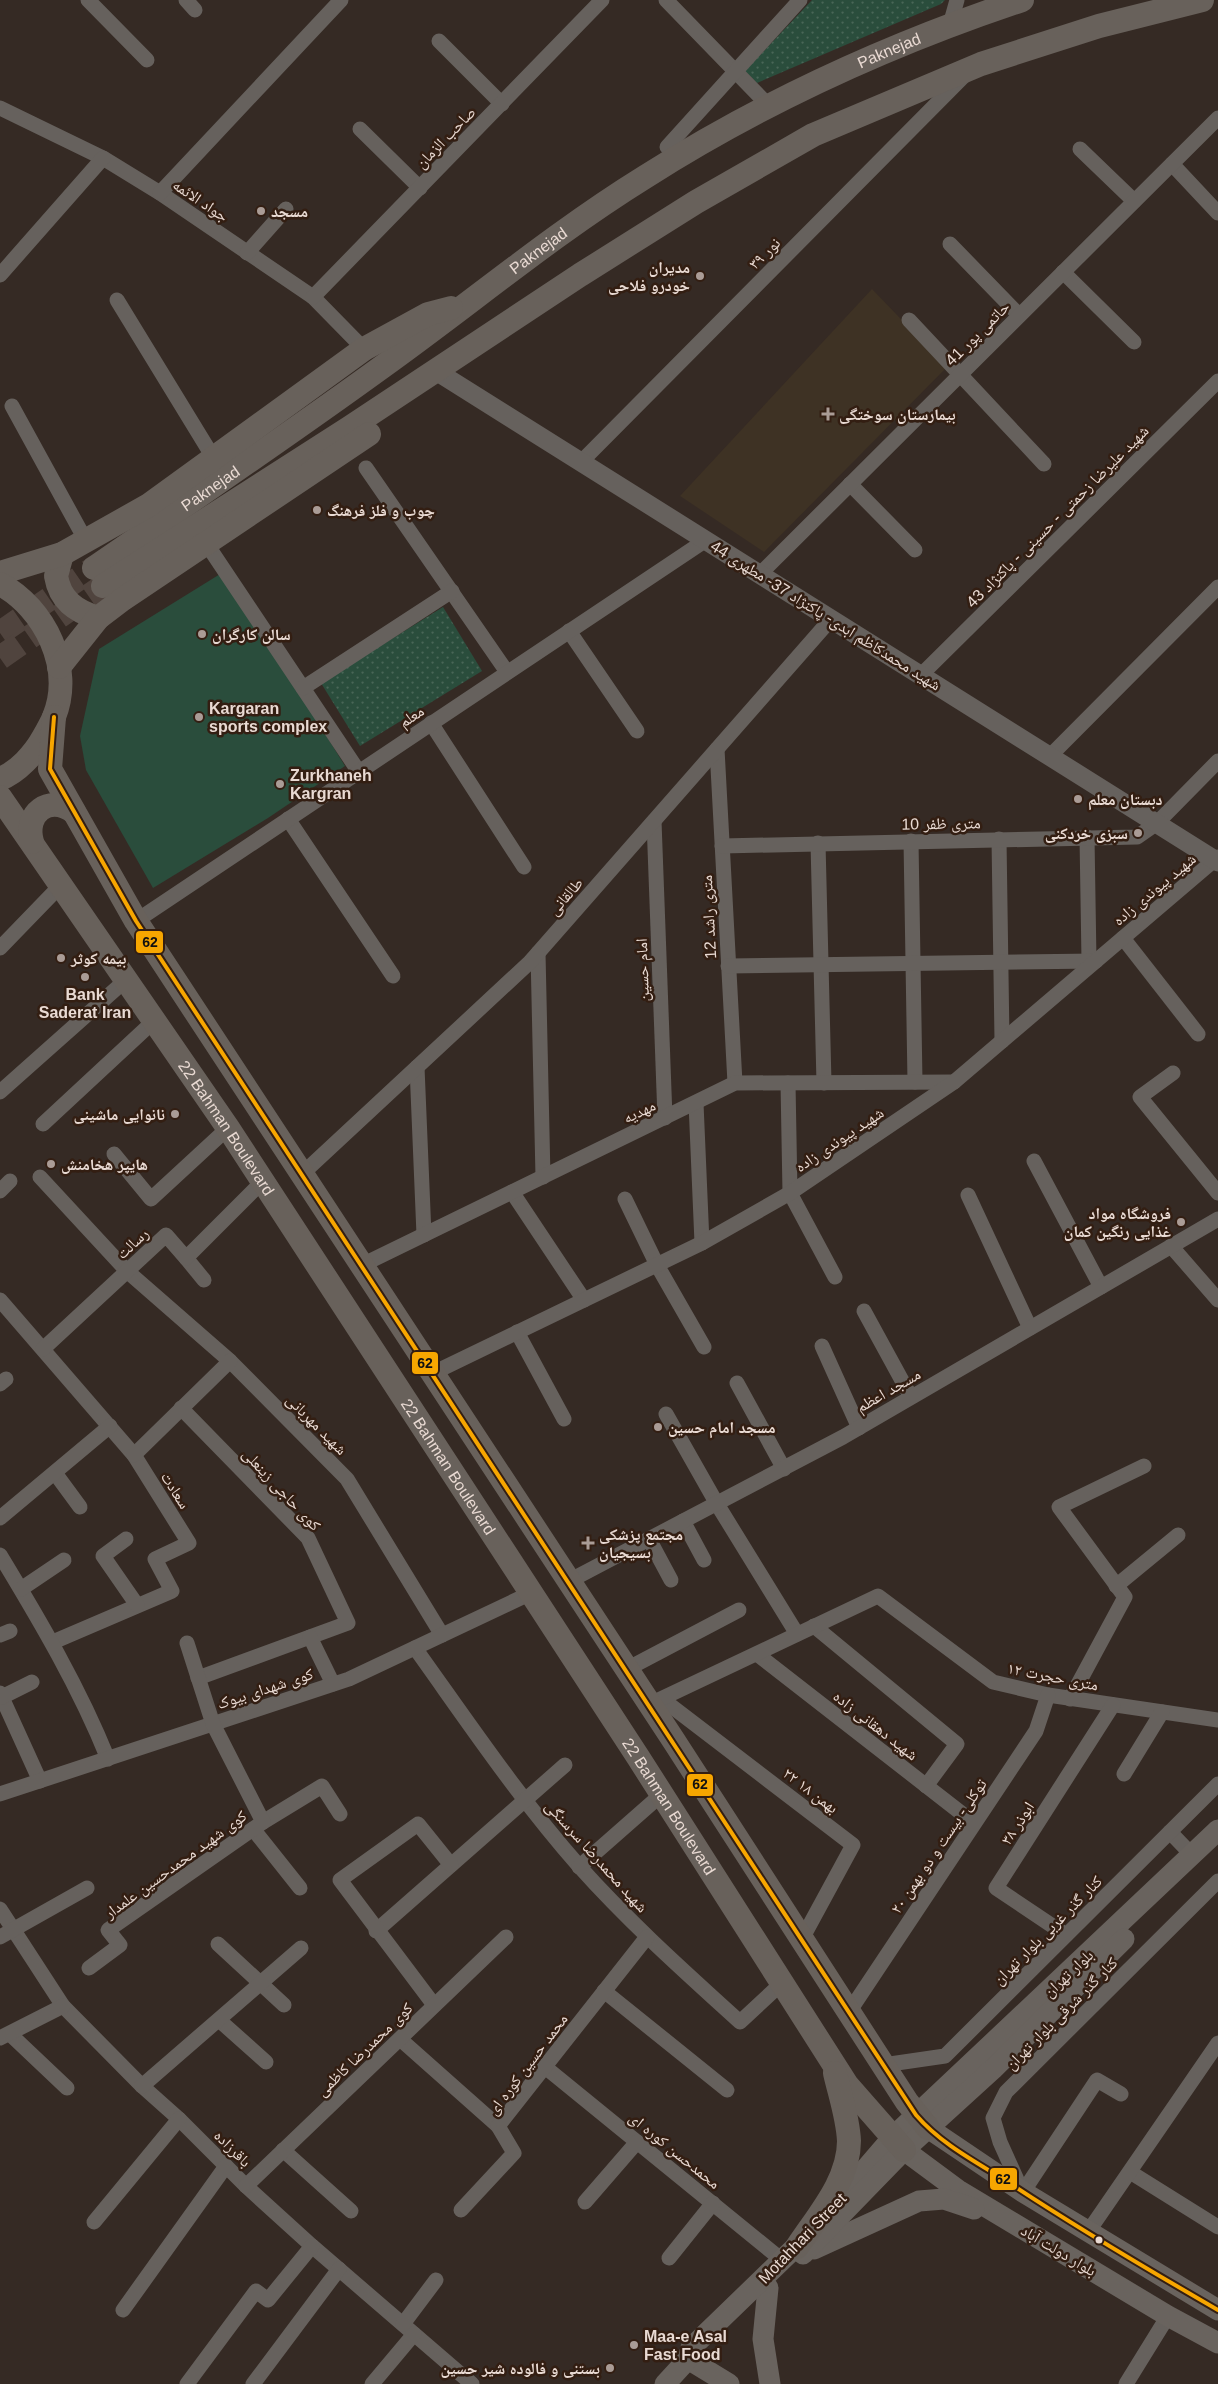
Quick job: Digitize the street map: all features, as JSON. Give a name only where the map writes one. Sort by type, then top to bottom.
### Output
[{"type":"main road","name":"Paknejad","points":[[436,371],[98,577],[404,352],[464,304],[642,178],[799,90],[878,54],[950,25],[1022,0]]},
{"type":"main road","points":[[59,667],[98,618],[146,583],[398,414],[436,371],[580,275],[688,207],[813,135],[971,69],[1100,26],[1202,0]]},
{"type":"main road","points":[[0,573],[62,554],[149,505],[364,349],[428,314],[464,304]]},
{"type":"main road","points":[[62,554],[56,576],[65,598],[80,612],[98,618]]},
{"type":"main road","points":[[0,584],[13,591],[35,612],[51,638],[59,667],[60,692],[54,717],[50,769],[136,921],[626,1669],[656,1702],[670,1735],[922,2122]]},
{"type":"main road","points":[[0,779],[8,776],[36,750],[54,717]]},
{"type":"main road","name":"22 Bahman Boulevard","points":[[0,798],[127,979],[263,1181],[662,1794],[847,2085],[898,2144]]},
{"type":"main road","points":[[32,842],[30,826],[33,818],[44,807],[60,805],[74,812]]},
{"type":"main road","points":[[376,1356],[408,1334]]},
{"type":"main road","points":[[638,1757],[670,1735]]},
{"type":"main road","name":"بلوار تهران","points":[[922,2122],[1218,1830]]},
{"type":"main road","name":"بلوار تهران","points":[[922,2122],[993,2069],[1218,1846]]},
{"type":"main road","points":[[794,2254],[835,2192],[846,2162],[849,2142],[831,2059]]},
{"type":"main road","name":"Motahhari Street","points":[[665,2384],[688,2359],[691,2348],[794,2254],[898,2144],[922,2122]]},
{"type":"main road","name":"بلوار دولت آباد","points":[[922,2122],[1023,2192],[1218,2310]]},
{"type":"main road","name":"بلوار دولت آباد","points":[[898,2144],[958,2190],[1168,2316],[1218,2343]]},
{"type":"main road","points":[[794,2254],[919,2201],[944,2199],[1009,2220]]},
{"type":"main road","name":"Motahhari Street","points":[[688,2359],[700,2357],[768,2288],[794,2254]]},
{"type":"main road","points":[[768,2288],[763,2339],[770,2384]]},
{"type":"main road","points":[[688,2359],[729,2384]]},
{"type":"street","points":[[88,0],[147,60]]},
{"type":"street","points":[[160,193],[341,0]]},
{"type":"street","name":"صاحب الزمان","points":[[313,298],[602,0]]},
{"type":"street","points":[[666,0],[768,106]]},
{"type":"street","points":[[667,147],[734,70],[800,0]]},
{"type":"street","points":[[950,25],[957,0]]},
{"type":"street","points":[[439,41],[502,104]]},
{"type":"street","name":"نور ۳۹","points":[[581,462],[971,69]]},
{"type":"street","name":"جواد الائمه","points":[[0,108],[103,158],[160,193],[313,298],[364,349]]},
{"type":"street","name":"حاتمی پور 41","points":[[760,574],[1218,118]]},
{"type":"street","points":[[360,129],[420,188]]},
{"type":"street","points":[[1080,149],[1134,201]]},
{"type":"street","points":[[0,275],[103,158]]},
{"type":"street","points":[[1172,164],[1218,213]]},
{"type":"street","points":[[247,253],[286,209]]},
{"type":"street","points":[[950,244],[1020,315]]},
{"type":"street","points":[[1063,272],[1134,342]]},
{"type":"street","points":[[117,300],[213,457]]},
{"type":"street","points":[[909,320],[1044,464]]},
{"type":"street","name":"شهید محمدکاظم ابدی- پاکنژاد 37- مطهری 44","points":[[436,371],[1217,859]]},
{"type":"street","name":"شهید علیرضا زحمتی - حسینی - پاکنژاد 43","points":[[921,675],[1218,381]]},
{"type":"street","points":[[12,406],[86,541]]},
{"type":"street","points":[[366,468],[508,672]]},
{"type":"street","points":[[850,484],[916,550]]},
{"type":"street","name":"معلم","points":[[136,921],[706,540]]},
{"type":"street","points":[[206,543],[359,772]]},
{"type":"street","points":[[1050,756],[1218,587]]},
{"type":"street","points":[[303,688],[452,591]]},
{"type":"street","name":"طالقانی","points":[[302,1174],[538,953],[832,619]]},
{"type":"street","points":[[569,631],[637,730]]},
{"type":"street","points":[[431,723],[524,867]]},
{"type":"street","name":"12 متری راشد","points":[[717,749],[735,1084]]},
{"type":"street","name":"10 متری ظفر","points":[[722,846],[1137,837],[1157,823],[1218,761]]},
{"type":"street","points":[[288,820],[393,976]]},
{"type":"street","name":"امام حسین","points":[[654,821],[665,1118]]},
{"type":"street","points":[[728,966],[1093,961],[1087,837]]},
{"type":"street","points":[[1000,839],[1002,1041]]},
{"type":"street","points":[[911,841],[915,1082]]},
{"type":"street","points":[[818,844],[824,1083]]},
{"type":"street","name":"شهید پیوندی زاده","points":[[433,1372],[702,1243],[790,1193],[954,1082],[1093,961],[1217,859]]},
{"type":"street","points":[[0,948],[61,884]]},
{"type":"street","points":[[1122,938],[1198,1034]]},
{"type":"street","points":[[538,953],[543,1177]]},
{"type":"street","points":[[0,1092],[127,979]]},
{"type":"street","points":[[43,1124],[155,1020]]},
{"type":"street","points":[[417,1067],[424,1234]]},
{"type":"street","points":[[1173,1073],[1140,1097],[1218,1193]]},
{"type":"street","name":"مهدیه","points":[[362,1265],[735,1084],[954,1082]]},
{"type":"street","points":[[788,1083],[790,1193],[836,1277]]},
{"type":"street","points":[[696,1103],[702,1243]]},
{"type":"street","points":[[114,1154],[151,1199],[228,1128]]},
{"type":"street","points":[[1034,1161],[1101,1287]]},
{"type":"street","name":"شهید مهربانی","points":[[40,1177],[127,1271],[230,1361],[347,1479],[442,1635]]},
{"type":"street","points":[[204,1280],[186,1258],[263,1181]]},
{"type":"street","points":[[512,1192],[584,1300]]},
{"type":"street","points":[[968,1194],[1030,1328]]},
{"type":"street","points":[[624,1199],[656,1265],[704,1347]]},
{"type":"street","name":"مسجد اعظم","points":[[569,1581],[859,1428],[1218,1219]]},
{"type":"street","name":"رسالت","points":[[43,1350],[166,1235],[186,1258]]},
{"type":"street","points":[[1171,1246],[1218,1300]]},
{"type":"street","name":"سعادت","points":[[0,1300],[134,1454],[189,1543],[154,1559],[172,1591],[53,1642]]},
{"type":"street","points":[[864,1311],[912,1397]]},
{"type":"street","points":[[517,1332],[564,1419]]},
{"type":"street","points":[[822,1346],[859,1428]]},
{"type":"street","points":[[134,1454],[230,1361]]},
{"type":"street","points":[[737,1383],[784,1469]]},
{"type":"street","name":"کوی حاجی زینعلی","points":[[181,1408],[308,1538],[348,1623],[198,1678]]},
{"type":"street","points":[[666,1414],[717,1504],[797,1634]]},
{"type":"street","points":[[0,1518],[110,1426]]},
{"type":"street","points":[[1070,1699],[1125,1597],[1059,1507],[1144,1466]]},
{"type":"street","points":[[55,1473],[80,1508]]},
{"type":"street","points":[[683,1521],[704,1560]]},
{"type":"street","points":[[1116,1586],[1178,1535]]},
{"type":"street","points":[[126,1539],[103,1556],[136,1605]]},
{"type":"street","points":[[649,1539],[671,1580]]},
{"type":"street","points":[[0,1555],[53,1642],[92,1719],[108,1759]]},
{"type":"street","points":[[21,1589],[64,1560]]},
{"type":"street","name":"کوی شهدای بیوک","points":[[0,1794],[349,1679],[531,1593]]},
{"type":"street","name":"۱۲ متری حجرت","points":[[814,1626],[878,1596],[993,1682],[1070,1699],[1218,1720]]},
{"type":"street","points":[[626,1669],[739,1610]]},
{"type":"street","points":[[656,1702],[814,1626],[958,1744],[926,1786]]},
{"type":"street","points":[[310,1637],[333,1684]]},
{"type":"street","name":"کوی شهید محمدحسین علمدار","points":[[89,1968],[120,1945],[108,1930],[258,1826],[213,1724],[187,1643]]},
{"type":"street","name":"شهید محمدرضا سرسنگی","points":[[415,1648],[525,1801],[579,1867],[647,1937],[740,2022],[782,1983]]},
{"type":"street","name":"شهید دهقانی زاده","points":[[757,1654],[974,1823]]},
{"type":"street","points":[[32,1682],[1,1695],[40,1781]]},
{"type":"street","name":"توکلی- بیست و دو بهمن ۲۰","points":[[849,2012],[1036,1731],[1048,1695]]},
{"type":"street","name":"۲۲ بهمن ۱۸","points":[[656,1702],[853,1845],[802,1939]]},
{"type":"street","name":"۳۸ ابوذر","points":[[1066,1936],[996,1888],[1113,1705]]},
{"type":"street","points":[[1124,1774],[1162,1712]]},
{"type":"street","points":[[376,1931],[565,1765]]},
{"type":"street","name":"کنار گذر غربی بلوار تهران","points":[[884,2065],[945,2056],[1218,1784]]},
{"type":"street","points":[[300,1888],[258,1826],[322,1786],[340,1814]]},
{"type":"street","points":[[579,1867],[662,1794]]},
{"type":"street","points":[[434,2005],[376,1931],[340,1880],[418,1824],[451,1865]]},
{"type":"street","points":[[1170,1832],[1193,1856]]},
{"type":"street","name":"کنار گذر شرقی بلوار تهران","points":[[1023,2192],[1000,2142],[994,2118],[1006,2092],[1218,1881]]},
{"type":"street","points":[[6,1933],[87,1888]]},
{"type":"street","name":"باقرزاده","points":[[0,1909],[6,1933],[63,2006],[142,2086],[179,2119],[246,2186],[312,2246],[472,2384]]},
{"type":"street","name":"کوی محمدرضا کاظمی","points":[[246,2186],[506,1937]]},
{"type":"street","name":"محمد حسین کوره ای","points":[[462,2210],[514,2153],[498,2126],[647,1937]]},
{"type":"street","points":[[218,1944],[284,2005]]},
{"type":"street","points":[[142,2086],[301,1948]]},
{"type":"street","points":[[604,1991],[727,2090]]},
{"type":"street","points":[[1064,1999],[1082,2017]]},
{"type":"street","points":[[63,2006],[5,2036],[66,2088]]},
{"type":"street","points":[[219,2020],[266,2062]]},
{"type":"street","points":[[400,2039],[498,2126]]},
{"type":"street","points":[[1088,2232],[1218,2043]]},
{"type":"street","name":"محمدحسن کوره ای","points":[[545,2067],[713,2204],[794,2254]]},
{"type":"street","points":[[1023,2192],[1097,2080],[1121,2094]]},
{"type":"street","points":[[94,2222],[179,2119]]},
{"type":"street","points":[[585,2202],[637,2142]]},
{"type":"street","points":[[283,2150],[351,2212]]},
{"type":"street","points":[[123,2310],[226,2166]]},
{"type":"street","points":[[1130,2172],[1218,2227]]},
{"type":"street","points":[[669,2258],[713,2204]]},
{"type":"street","points":[[187,2384],[256,2291],[268,2300],[312,2246]]},
{"type":"street","points":[[253,2384],[338,2269]]},
{"type":"street","points":[[372,2384],[408,2329],[436,2280]]},
{"type":"street","points":[[1126,2384],[1168,2316]]},
{"type":"shaded area","name":"بیمارستان سوختگی","points":[[872,289],[947,367],[764,552],[680,496]]},
{"type":"green space","points":[[812,0],[945,0],[941,4],[757,83],[745,71]]},
{"type":"green space","name":"Kargaran sports complex","points":[[225,571],[345,766],[268,818],[153,888],[86,770],[80,736],[99,649]]},
{"type":"green space","points":[[443,607],[482,671],[360,746],[321,683]]},
{"type":"tunnel","points":[[0,633],[94,568]]},
{"type":"tunnel","points":[[0,658],[103,586]]},
{"type":"transit line","name":"62","points":[[54,717],[50,769],[136,921],[916,2115],[936,2135],[971,2160],[1112,2248],[1218,2310]]},
{"type":"place","name":"مسجد","points":[[261,211]]},
{"type":"place","name":"مدیران خودرو فلاحی","points":[[700,276]]},
{"type":"place","name":"بیمارستان سوختگی","points":[[828,414]]},
{"type":"place","name":"چوب و فلز فرهنگ","points":[[317,510]]},
{"type":"place","name":"سالن کارگران","points":[[202,634]]},
{"type":"place","name":"Kargaran sports complex","points":[[199,717]]},
{"type":"place","name":"Zurkhaneh Kargran","points":[[280,784]]},
{"type":"place","name":"دبستان معلم","points":[[1078,799]]},
{"type":"place","name":"سبزی خردکنی","points":[[1138,833]]},
{"type":"place","name":"بیمه کوثر","points":[[61,958]]},
{"type":"place","name":"Bank Saderat Iran","points":[[85,977]]},
{"type":"place","name":"نانوایی ماشینی","points":[[175,1114]]},
{"type":"place","name":"هایپر هخامنش","points":[[51,1164]]},
{"type":"place","name":"فروشگاه مواد غذایی رنگین کمان","points":[[1181,1222]]},
{"type":"place","name":"مسجد امام حسین","points":[[658,1427]]},
{"type":"place","name":"مجتمع پزشکی بسیجیان","points":[[588,1543]]},
{"type":"place","name":"Maa-e Asal Fast Food","points":[[634,2345]]},
{"type":"place","name":"بستنى و فالوده شیر حسین","points":[[610,2368]]}]
